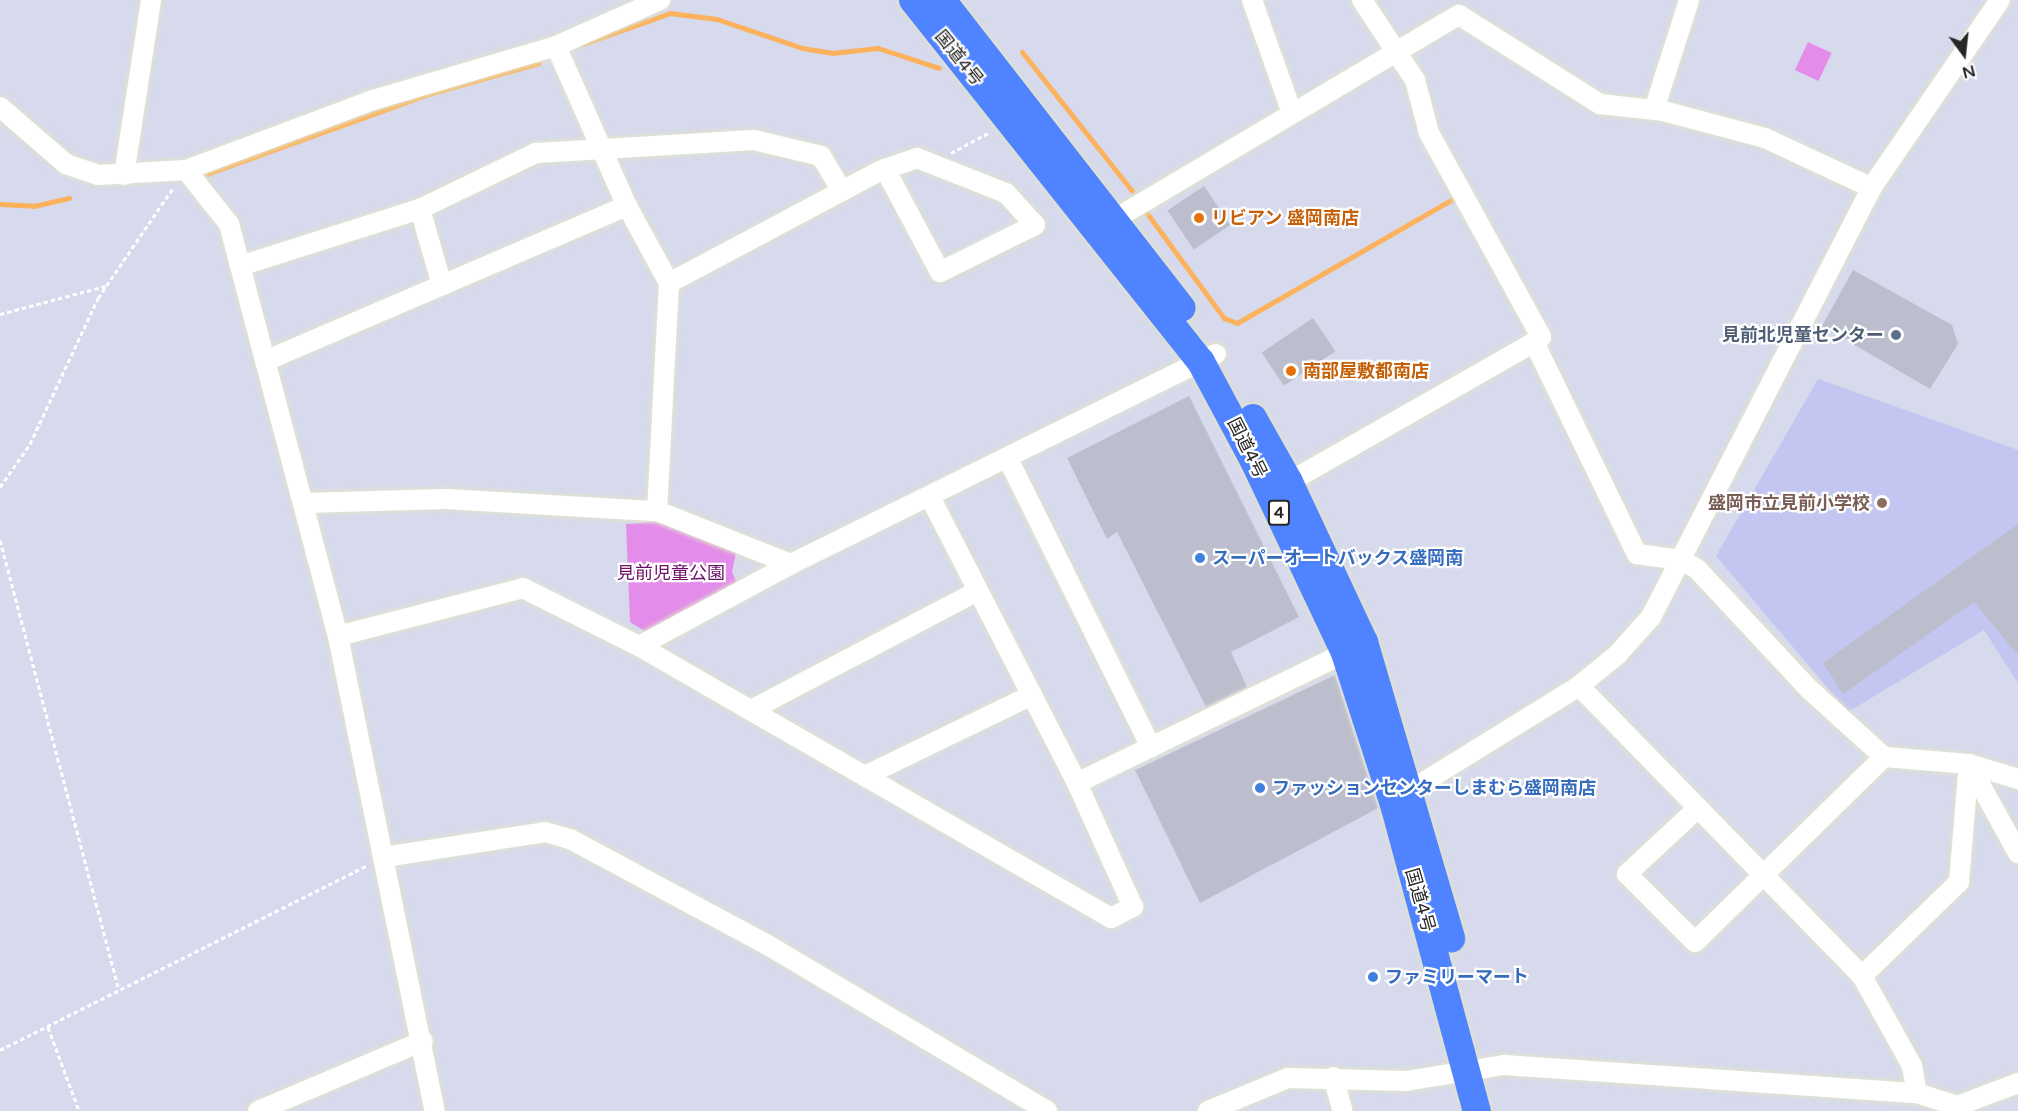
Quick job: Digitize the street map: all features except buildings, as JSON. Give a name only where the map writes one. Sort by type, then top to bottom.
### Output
[{"type":"highway","name":"国道4号","points":[[913,0],[1010,121],[1209,358],[1254,461],[1345,653],[1402,796]]},
{"type":"highway","name":"国道4号","points":[[942,0],[1115,219],[1289,482],[1364,642],[1402,796],[1477,1069],[1497,1111]]},
{"type":"highway","name":"国道4号","points":[[1477,1069],[1477,1111]]},
{"type":"street","points":[[124,175],[151,0]]},
{"type":"street","points":[[0,107],[66,164],[98,175],[186,170],[373,100],[556,46],[660,0]]},
{"type":"street","points":[[1252,0],[1291,110]]},
{"type":"street","points":[[1289,482],[1541,337],[1429,133],[1415,80],[1399,50],[1362,0]]},
{"type":"street","points":[[1654,110],[1689,0]]},
{"type":"street","points":[[1402,796],[1579,686],[1617,655],[1651,617],[1872,188],[2000,0]]},
{"type":"street","points":[[1115,219],[1291,110],[1459,15],[1600,104],[1654,110],[1765,138],[1872,188]]},
{"type":"street","points":[[556,46],[627,206],[669,283],[657,511]]},
{"type":"street","points":[[240,266],[420,208],[536,153],[754,140],[821,156],[842,191]]},
{"type":"street","points":[[669,283],[885,169],[917,158],[1006,193],[1035,225],[940,272],[885,169]]},
{"type":"street","points":[[186,170],[229,224],[303,503],[338,636],[423,1041],[435,1111]]},
{"type":"street","points":[[265,361],[627,206]]},
{"type":"street","points":[[420,208],[442,285]]},
{"type":"street","points":[[1533,342],[1637,554],[1681,560],[1697,569],[1809,688],[1884,757],[1969,764],[2018,779]]},
{"type":"street","points":[[639,646],[791,564],[931,499],[1209,358]]},
{"type":"street","points":[[1008,459],[1151,747]]},
{"type":"street","points":[[303,503],[446,499],[657,511],[791,564]]},
{"type":"street","points":[[338,636],[523,588],[639,646],[1111,918],[1133,907],[1077,783],[931,499]]},
{"type":"street","points":[[751,710],[978,591]]},
{"type":"street","points":[[1077,783],[1345,653]]},
{"type":"street","points":[[1579,686],[1862,976],[1912,1066],[1917,1093]]},
{"type":"street","points":[[865,776],[1032,695]]},
{"type":"street","points":[[1698,808],[1627,874],[1695,942],[1884,757]]},
{"type":"street","points":[[1969,764],[2018,853]]},
{"type":"street","points":[[1862,976],[1959,882],[1969,764]]},
{"type":"street","points":[[384,857],[545,832],[570,839],[766,944],[1047,1111]]},
{"type":"street","points":[[258,1111],[423,1041]]},
{"type":"street","points":[[1208,1111],[1288,1078],[1333,1077],[1406,1081],[1477,1069],[1917,1093],[1948,1108],[2018,1083]]},
{"type":"street","points":[[1333,1077],[1343,1111]]},
{"type":"path","points":[[931,164],[1010,121]]},
{"type":"path","points":[[0,487],[30,444],[107,286],[186,170]]},
{"type":"path","points":[[0,314],[107,286]]},
{"type":"path","points":[[0,540],[119,990]]},
{"type":"path","points":[[0,1050],[384,857]]},
{"type":"path","points":[[48,1026],[79,1111]]},
{"type":"shaded area","name":"盛岡市立見前小学校","points":[[1818,379],[2018,450],[2018,683],[1984,630],[1848,712],[1716,556]]},
{"type":"green space","points":[[1808,42],[1832,53],[1818,81],[1795,70]]},
{"type":"green space","name":"見前児童公園","points":[[657,522],[736,553],[732,572],[738,586],[648,633],[630,622],[626,524]]},
{"type":"waterway","points":[[583,44],[670,13],[717,19],[802,48],[832,53],[878,48],[939,68]]},
{"type":"waterway","points":[[1022,52],[1132,191]]},
{"type":"waterway","points":[[207,174],[425,95],[539,63]]},
{"type":"waterway","points":[[1146,212],[1224,318],[1237,323],[1458,196]]},
{"type":"waterway","points":[[0,204],[34,206],[69,198]]},
{"type":"place","name":"リビアン 盛岡南店","points":[[1199,218]]},
{"type":"place","name":"見前北児童センター","points":[[1896,335]]},
{"type":"place","name":"南部屋敷都南店","points":[[1291,371]]},
{"type":"place","name":"盛岡市立見前小学校","points":[[1882,503]]},
{"type":"place","name":"スーパーオートバックス盛岡南","points":[[1200,558]]},
{"type":"place","name":"ファッションセンターしまむら盛岡南店","points":[[1260,788]]},
{"type":"place","name":"ファミリーマート","points":[[1373,977]]}]
